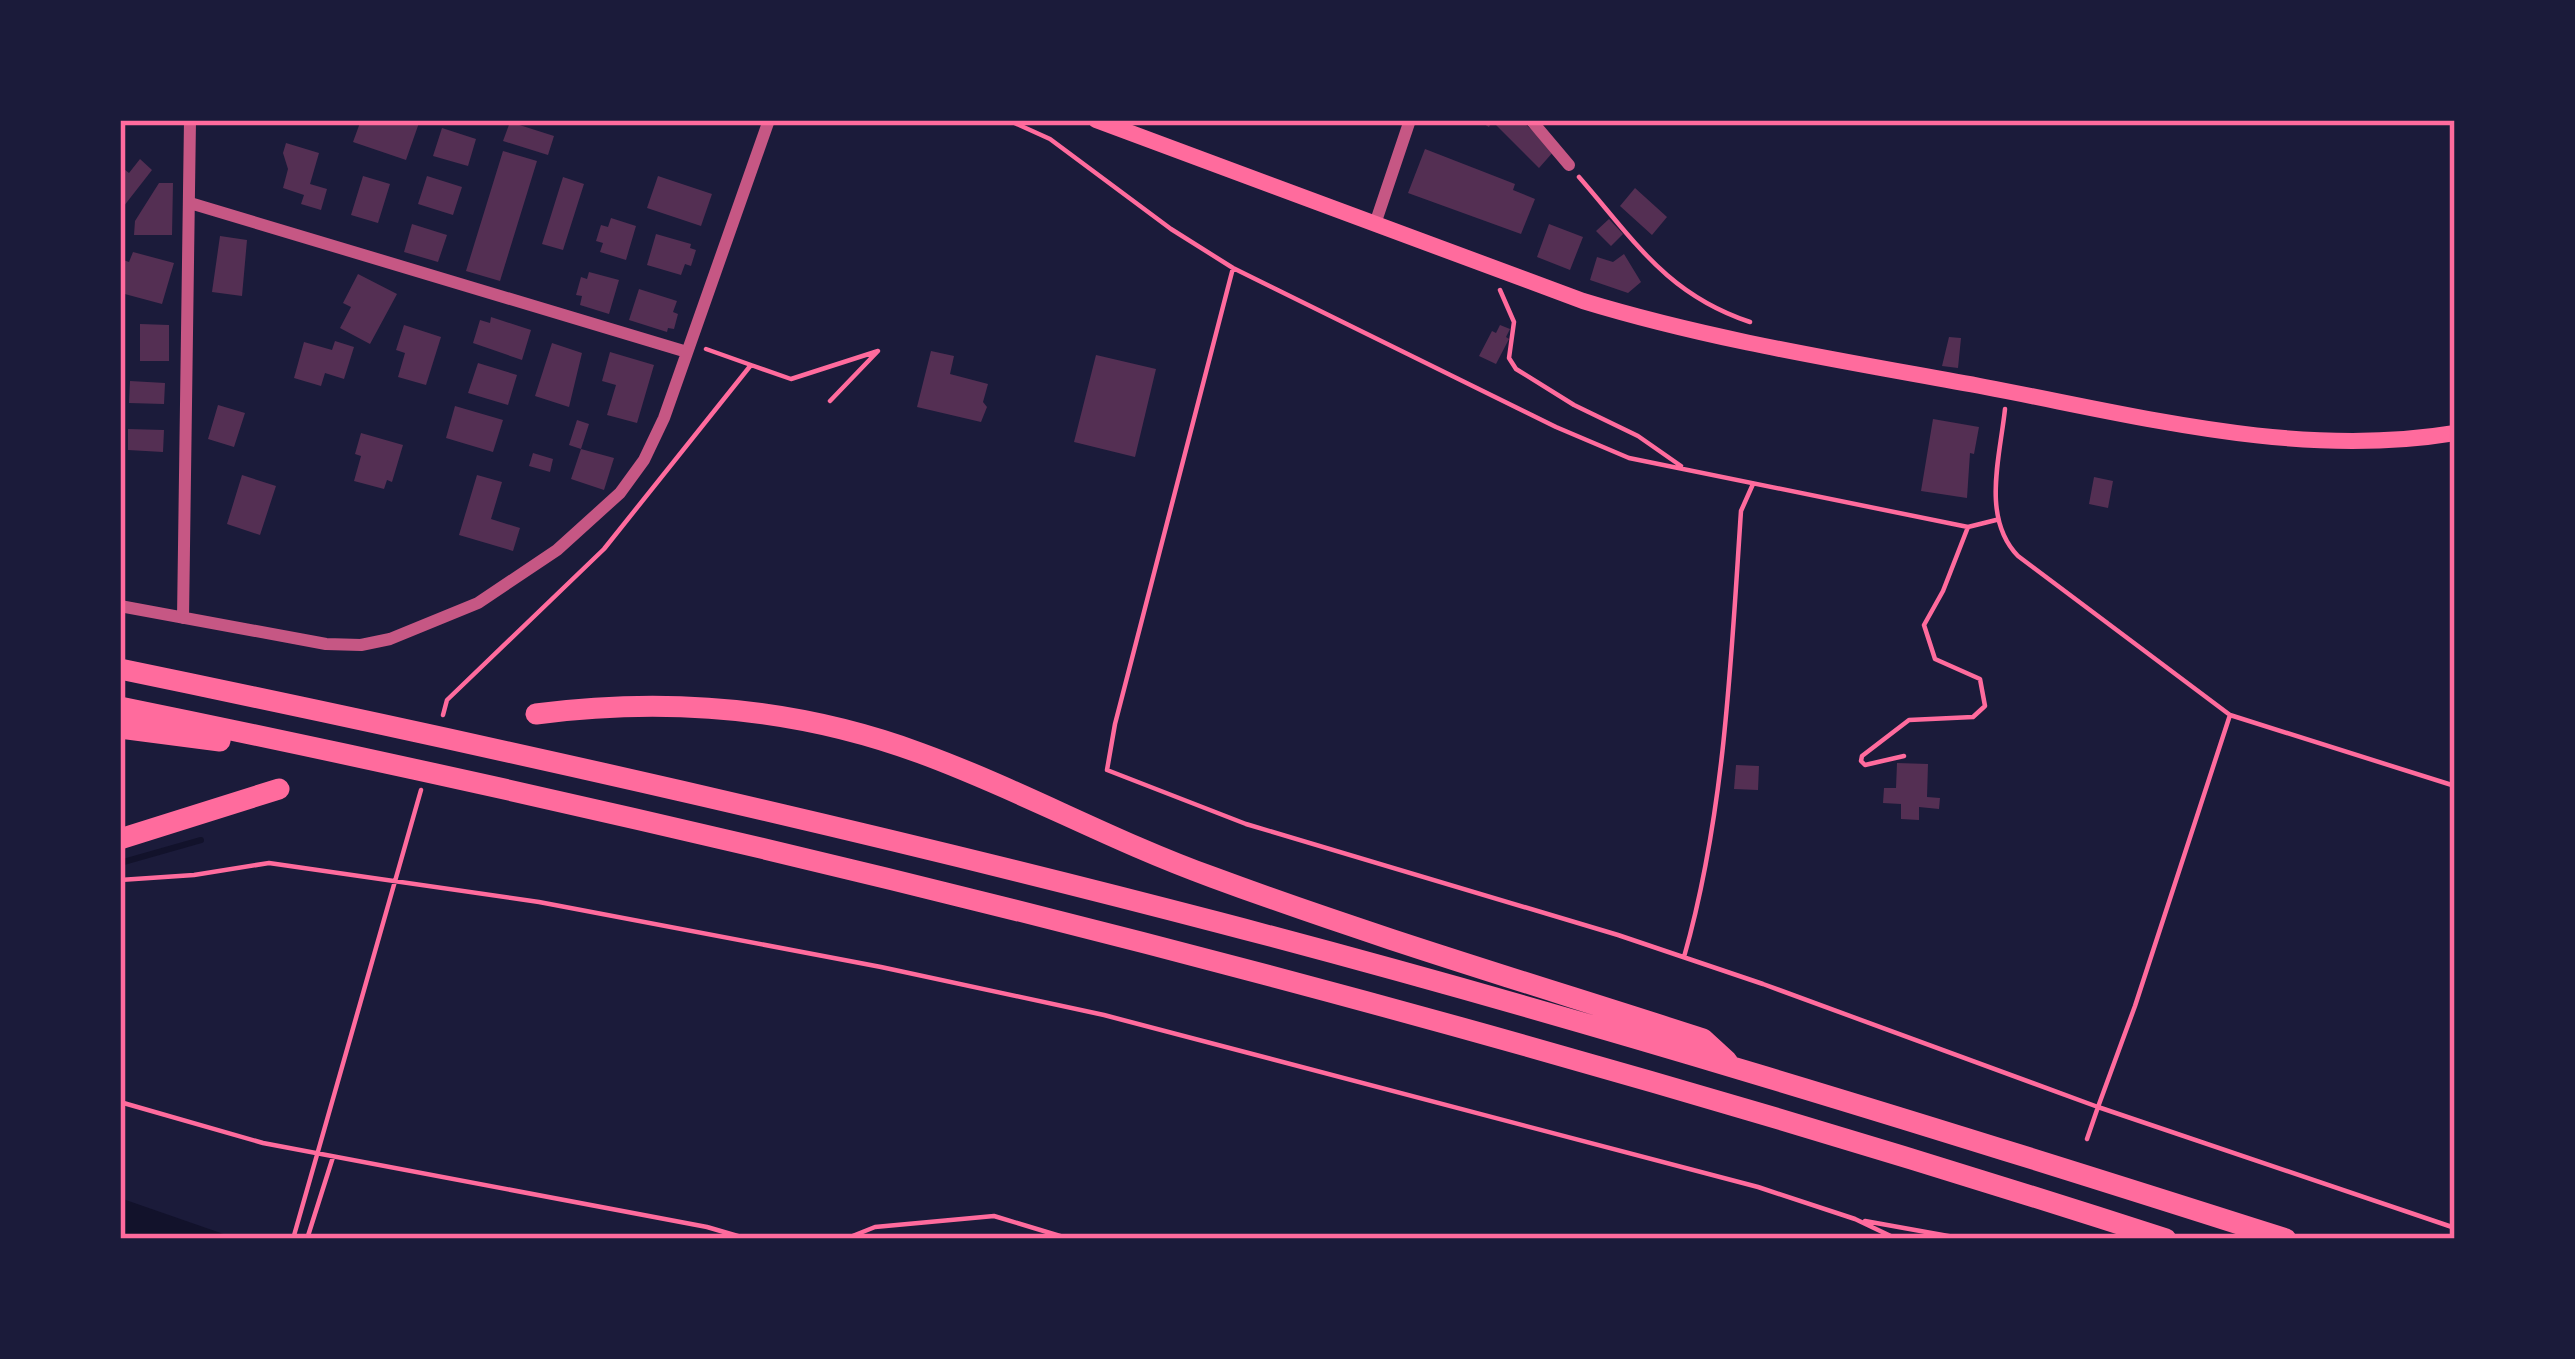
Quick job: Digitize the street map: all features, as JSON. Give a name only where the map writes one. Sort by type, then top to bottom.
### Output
[{"type":"highway","points":[[120,670],[628,778],[1002,867],[1732,1066],[2286,1239]]},
{"type":"highway","points":[[120,707],[684,828],[1117,934],[1610,1069],[2166,1239]]},
{"type":"highway","points":[[536,714],[609,707],[706,707],[768,713],[854,732],[953,766],[1214,878],[1703,1039],[1732,1066]]},
{"type":"highway","points":[[120,728],[358,758]]},
{"type":"highway","points":[[120,839],[279,789]]},
{"type":"main road","points":[[1096,120],[1662,325],[2293,441],[2379,442],[2455,433]]},
{"type":"street","points":[[183,619],[190,120]]},
{"type":"street","points":[[120,606],[326,644],[361,645],[418,631],[478,603],[557,550],[620,493],[651,447],[769,120]]},
{"type":"street","points":[[1375,224],[1410,120]]},
{"type":"street","points":[[1531,120],[1570,165]]},
{"type":"street","points":[[190,203],[687,352]]},
{"type":"path","points":[[1008,120],[1050,139],[1171,229],[1233,268],[1556,427],[1629,458],[1968,527],[1996,520]]},
{"type":"path","points":[[1570,165],[1678,288],[1724,313],[1763,326]]},
{"type":"path","points":[[1485,264],[1510,311],[1514,332],[1510,358],[1516,369],[1638,436],[1687,470]]},
{"type":"path","points":[[1233,268],[1107,756],[1106,766],[1112,773],[1246,824],[1684,958],[2173,1136],[2455,1228]]},
{"type":"path","points":[[751,365],[791,379],[878,351],[830,401]]},
{"type":"path","points":[[2007,392],[1996,520],[2018,556],[2230,715],[2455,786]]},
{"type":"path","points":[[1684,958],[1703,889],[1727,694],[1741,511],[1753,484]]},
{"type":"path","points":[[1904,756],[1865,765],[1861,761],[1909,720],[1973,717],[1985,706],[1980,679],[1935,659],[1924,625],[1968,527]]},
{"type":"path","points":[[440,722],[447,700]]},
{"type":"path","points":[[2087,1139],[2230,715]]},
{"type":"path","points":[[293,1239],[421,790]]},
{"type":"path","points":[[120,880],[269,863],[320,868],[539,902],[881,967],[1104,1015],[1758,1187],[1855,1219],[1898,1239]]},
{"type":"path","points":[[120,1102],[263,1143],[707,1227],[748,1239]]},
{"type":"path","points":[[307,1239],[333,1157]]},
{"type":"path","points":[[845,1239],[874,1227],[994,1216],[1070,1239]]},
{"type":"path","points":[[1855,1219],[1965,1239]]},
{"type":"shaded area","points":[[120,1198],[238,1239],[120,1239]]},
{"type":"building","points":[[361,120],[420,120],[406,160],[353,142]]},
{"type":"building","points":[[1477,120],[1521,120],[1554,151],[1539,168],[1492,121],[1489,127]]},
{"type":"building","points":[[510,122],[554,136],[548,155],[503,141]]},
{"type":"building","points":[[442,128],[476,139],[468,166],[433,156]]},
{"type":"building","points":[[286,143],[319,153],[310,184],[327,189],[321,210],[301,204],[304,195],[283,188],[288,169],[283,153]]},
{"type":"building","points":[[1425,149],[1515,184],[1513,190],[1535,199],[1521,234],[1408,193]]},
{"type":"building","points":[[503,151],[537,161],[500,281],[466,271]]},
{"type":"building","points":[[140,159],[152,170],[120,211],[120,166],[129,173]]},
{"type":"building","points":[[363,176],[390,184],[378,223],[351,215]]},
{"type":"building","points":[[427,176],[462,187],[453,215],[418,204]]},
{"type":"building","points":[[658,176],[712,194],[701,226],[647,208]]},
{"type":"building","points":[[563,177],[584,184],[563,250],[542,244]]},
{"type":"building","points":[[159,183],[173,183],[172,235],[134,235],[135,221]]},
{"type":"building","points":[[1635,188],[1667,217],[1652,235],[1620,206]]},
{"type":"building","points":[[611,218],[636,226],[626,260],[600,252],[603,243],[596,241],[601,225],[608,227]]},
{"type":"building","points":[[1609,219],[1623,234],[1611,246],[1596,231]]},
{"type":"building","points":[[412,224],[447,235],[438,262],[404,252]]},
{"type":"building","points":[[1549,224],[1583,237],[1570,270],[1537,257]]},
{"type":"building","points":[[656,234],[691,244],[696,250],[691,266],[685,264],[681,275],[647,265]]},
{"type":"building","points":[[220,236],[247,240],[242,296],[212,292]]},
{"type":"building","points":[[133,252],[174,263],[162,304],[121,293],[123,260],[129,262]]},
{"type":"building","points":[[1624,254],[1641,282],[1628,293],[1590,280],[1597,257],[1613,262]]},
{"type":"building","points":[[589,272],[619,280],[609,314],[580,305],[582,296],[576,295],[581,277],[587,279]]},
{"type":"building","points":[[358,274],[397,294],[370,344],[340,328],[351,307],[343,303]]},
{"type":"building","points":[[639,289],[677,301],[674,329],[667,332],[629,320]]},
{"type":"building","points":[[491,317],[531,330],[522,360],[473,343],[480,320],[490,323]]},
{"type":"building","points":[[140,324],[169,325],[169,361],[140,361]]},
{"type":"building","points":[[404,325],[441,337],[426,385],[398,377],[405,353],[396,350]]},
{"type":"building","points":[[1500,325],[1510,329],[1509,339],[1496,364],[1479,356]]},
{"type":"building","points":[[1949,337],[1961,338],[1958,368],[1942,366]]},
{"type":"building","points":[[335,341],[354,347],[344,379],[325,373],[321,386],[294,378],[304,342],[332,350]]},
{"type":"building","points":[[552,343],[582,353],[569,407],[535,396]]},
{"type":"building","points":[[931,351],[954,356],[950,374],[988,384],[981,422],[917,407]]},
{"type":"building","points":[[610,352],[654,365],[637,423],[607,415],[616,385],[602,381]]},
{"type":"building","points":[[1096,355],[1156,369],[1135,457],[1074,442]]},
{"type":"building","points":[[478,363],[517,375],[508,405],[468,393]]},
{"type":"building","points":[[130,381],[165,383],[164,404],[129,403]]},
{"type":"building","points":[[218,405],[245,413],[234,447],[208,439]]},
{"type":"building","points":[[455,406],[503,420],[493,452],[446,438]]},
{"type":"building","points":[[1933,419],[1979,427],[1974,454],[1970,453],[1967,498],[1921,491]]},
{"type":"building","points":[[577,420],[589,424],[581,449],[569,445]]},
{"type":"building","points":[[128,429],[164,430],[163,452],[128,450]]},
{"type":"building","points":[[361,433],[403,445],[392,482],[387,480],[384,489],[354,481]]},
{"type":"building","points":[[581,449],[614,458],[604,490],[571,479]]},
{"type":"building","points":[[533,453],[553,459],[550,472],[529,466]]},
{"type":"building","points":[[242,475],[276,486],[260,535],[227,524]]},
{"type":"building","points":[[477,475],[502,482],[491,519],[520,528],[513,551],[459,535]]},
{"type":"building","points":[[2094,477],[2113,481],[2108,508],[2089,504]]},
{"type":"building","points":[[1897,763],[1928,764],[1927,797],[1940,798],[1939,809],[1919,807],[1919,820],[1901,819],[1901,804],[1883,803],[1884,788],[1896,788]]},
{"type":"building","points":[[1736,765],[1759,766],[1758,790],[1734,789]]},
{"type":"waterway","points":[[120,863],[201,840]]}]
